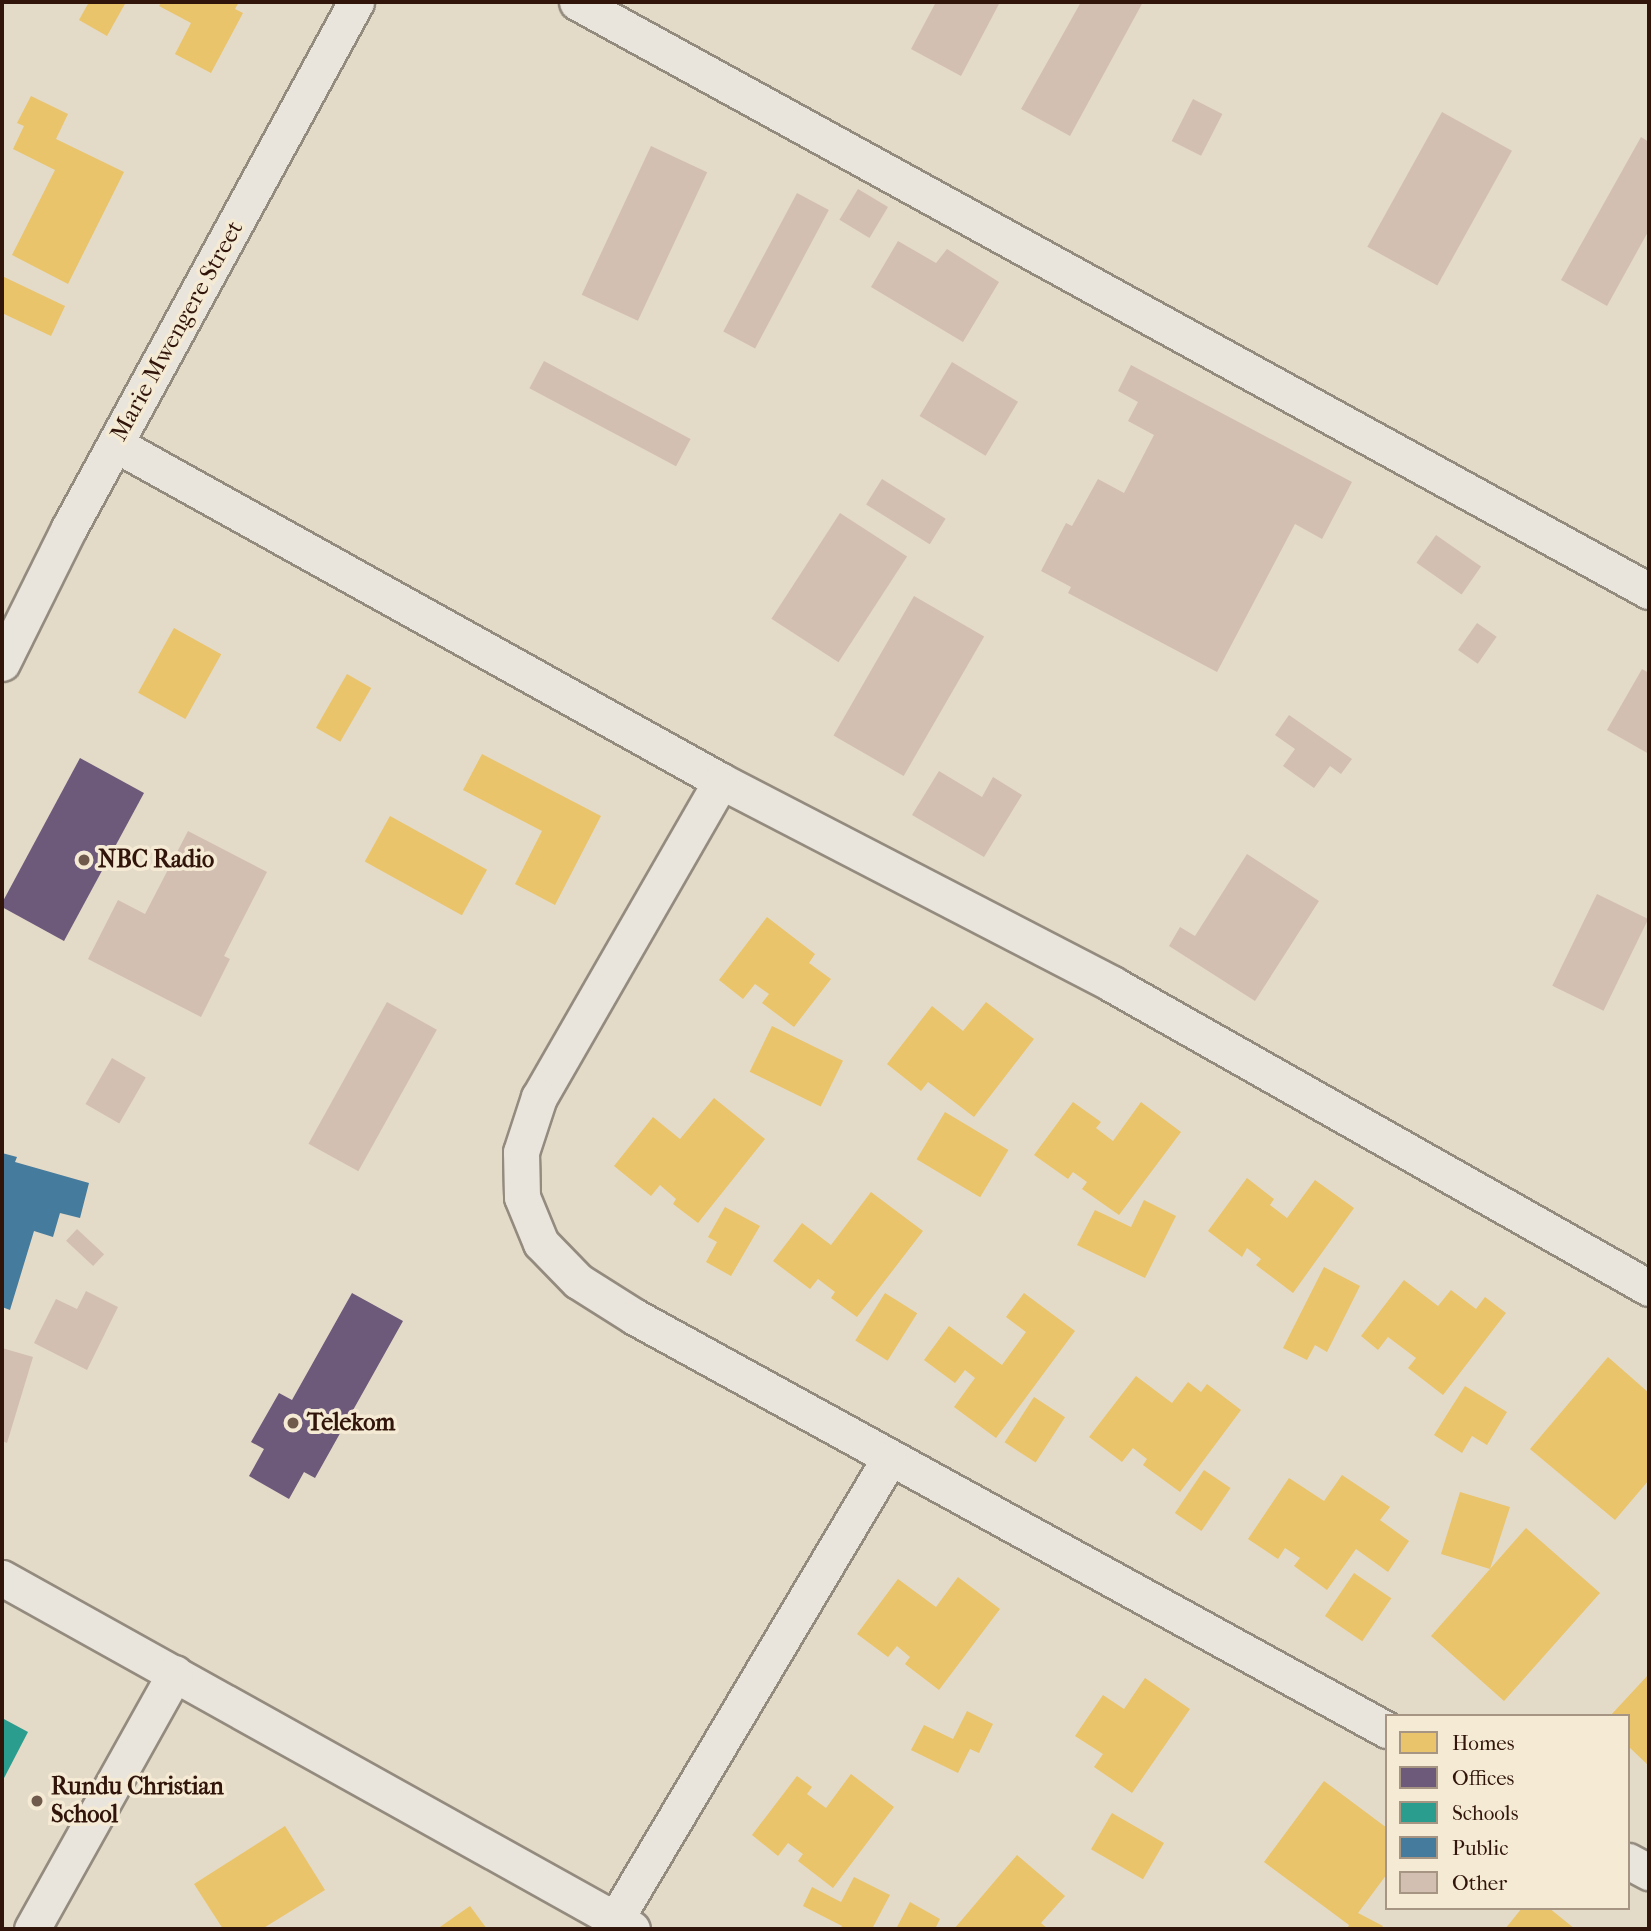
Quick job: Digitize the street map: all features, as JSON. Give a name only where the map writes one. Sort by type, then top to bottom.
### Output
[{"type":"street","name":"Marie Mwengere Street","points":[[2,663],[115,444],[356,2]]},
{"type":"street","points":[[577,2],[1649,591]]},
{"type":"street","points":[[115,444],[721,781],[1112,984],[1649,1288]]},
{"type":"street","points":[[721,781],[539,1097],[521,1152],[522,1197],[541,1243],[578,1281],[635,1317],[889,1459],[1385,1729]]},
{"type":"street","points":[[2,1578],[623,1924],[889,1459]]},
{"type":"street","points":[[32,1929],[175,1673]]},
{"type":"street","points":[[1630,1862],[1649,1872]]},
{"type":"building: Homes","points":[[89,2],[126,2],[107,36],[79,20]]},
{"type":"building: Homes","points":[[162,2],[239,2],[235,9],[243,13],[211,73],[175,54],[191,23],[159,6]]},
{"type":"building: Homes","points":[[31,96],[68,114],[56,139],[124,172],[68,284],[12,255],[55,170],[13,149],[24,126],[17,123]]},
{"type":"building: Homes","points":[[2,276],[65,306],[51,336],[2,313]]},
{"type":"building: Homes","points":[[174,628],[221,654],[185,719],[138,693]]},
{"type":"building: Homes","points":[[347,674],[371,688],[340,742],[316,728]]},
{"type":"building: Homes","points":[[482,754],[601,816],[555,905],[515,884],[542,831],[463,790]]},
{"type":"building: Homes","points":[[390,816],[487,870],[462,915],[365,861]]},
{"type":"building: Homes","points":[[767,917],[815,954],[809,963],[831,979],[794,1027],[762,1003],[769,994],[755,984],[743,999],[719,980]]},
{"type":"building: Homes","points":[[986,1002],[1034,1039],[974,1117],[928,1082],[921,1091],[887,1064],[932,1006],[963,1031]]},
{"type":"building: Homes","points":[[772,1026],[843,1061],[821,1106],[750,1072]]},
{"type":"building: Homes","points":[[714,1098],[765,1139],[698,1223],[673,1204],[676,1199],[660,1185],[651,1196],[614,1166],[653,1117],[680,1139]]},
{"type":"building: Homes","points":[[1073,1102],[1101,1122],[1096,1128],[1113,1141],[1141,1102],[1181,1132],[1119,1215],[1082,1189],[1087,1182],[1073,1172],[1068,1179],[1034,1155]]},
{"type":"building: Homes","points":[[945,1112],[1008,1150],[980,1197],[917,1159]]},
{"type":"building: Homes","points":[[1247,1178],[1274,1199],[1270,1205],[1287,1218],[1315,1180],[1354,1208],[1293,1293],[1256,1265],[1261,1259],[1247,1248],[1242,1257],[1208,1231]]},
{"type":"building: Homes","points":[[871,1192],[923,1231],[857,1317],[831,1298],[835,1292],[818,1279],[810,1289],[773,1261],[802,1223],[831,1245]]},
{"type":"building: Homes","points":[[1144,1200],[1176,1216],[1145,1278],[1077,1245],[1095,1210],[1131,1227]]},
{"type":"building: Homes","points":[[725,1207],[760,1226],[731,1276],[706,1262],[717,1242],[708,1237]]},
{"type":"building: Homes","points":[[1324,1267],[1360,1286],[1327,1352],[1315,1345],[1307,1360],[1283,1348]]},
{"type":"building: Homes","points":[[1404,1280],[1438,1306],[1451,1290],[1476,1309],[1485,1297],[1506,1313],[1443,1395],[1408,1368],[1416,1358],[1388,1337],[1378,1350],[1361,1336]]},
{"type":"building: Homes","points":[[885,1293],[917,1313],[888,1361],[855,1340]]},
{"type":"building: Homes","points":[[1024,1293],[1075,1331],[996,1438],[954,1407],[975,1378],[965,1370],[955,1383],[924,1360],[949,1326],[1002,1365],[1026,1332],[1006,1317]]},
{"type":"building: Homes","points":[[1608,1357],[1649,1393],[1649,1480],[1615,1520],[1530,1449]]},
{"type":"building: Homes","points":[[1136,1376],[1172,1403],[1188,1382],[1201,1392],[1207,1384],[1241,1410],[1180,1492],[1143,1465],[1147,1459],[1133,1448],[1122,1462],[1089,1437]]},
{"type":"building: Homes","points":[[1465,1386],[1507,1412],[1487,1445],[1472,1436],[1462,1453],[1434,1435]]},
{"type":"building: Homes","points":[[1034,1397],[1065,1417],[1036,1462],[1005,1442]]},
{"type":"building: Homes","points":[[1204,1470],[1231,1488],[1201,1531],[1175,1513]]},
{"type":"building: Homes","points":[[1342,1475],[1390,1507],[1380,1520],[1409,1541],[1388,1572],[1356,1549],[1327,1590],[1294,1566],[1300,1558],[1285,1548],[1278,1559],[1248,1539],[1289,1478],[1324,1501]]},
{"type":"building: Homes","points":[[1460,1492],[1510,1507],[1490,1569],[1441,1554]]},
{"type":"building: Homes","points":[[1526,1528],[1600,1593],[1504,1701],[1431,1636]]},
{"type":"building: Homes","points":[[1354,1573],[1391,1598],[1362,1641],[1325,1616]]},
{"type":"building: Homes","points":[[958,1577],[1000,1609],[939,1690],[905,1664],[910,1657],[897,1646],[888,1657],[857,1634],[898,1579],[936,1607]]},
{"type":"building: Homes","points":[[1649,1674],[1649,1766],[1630,1748],[1630,1714],[1612,1714]]},
{"type":"building: Homes","points":[[1145,1678],[1190,1709],[1132,1793],[1094,1767],[1103,1754],[1075,1736],[1103,1695],[1124,1709]]},
{"type":"building: Homes","points":[[967,1711],[993,1724],[979,1753],[970,1749],[958,1773],[911,1750],[924,1725],[953,1739]]},
{"type":"building: Homes","points":[[851,1774],[894,1807],[833,1888],[798,1861],[803,1854],[788,1843],[778,1856],[752,1835],[797,1776],[812,1787],[807,1794],[826,1808]]},
{"type":"building: Homes","points":[[1324,1781],[1385,1827],[1385,1877],[1358,1913],[1383,1926],[1381,1929],[1347,1929],[1349,1925],[1264,1862]]},
{"type":"building: Homes","points":[[1112,1813],[1164,1843],[1143,1879],[1091,1849]]},
{"type":"building: Homes","points":[[285,1826],[325,1890],[262,1929],[223,1929],[194,1884]]},
{"type":"building: Homes","points":[[1017,1855],[1065,1896],[1041,1923],[1048,1929],[954,1929]]},
{"type":"building: Homes","points":[[854,1877],[890,1895],[872,1929],[840,1929],[842,1926],[803,1906],[812,1887],[841,1902]]},
{"type":"building: Homes","points":[[910,1902],[940,1919],[935,1929],[896,1929]]},
{"type":"building: Homes","points":[[470,1906],[487,1929],[437,1929]]},
{"type":"building: Homes","points":[[1520,1910],[1551,1910],[1575,1929],[1505,1929]]},
{"type":"building: Offices","points":[[80,758],[144,793],[64,941],[2,907],[2,903]]},
{"type":"building: Offices","points":[[352,1293],[403,1321],[315,1478],[304,1472],[289,1499],[249,1476],[264,1449],[251,1442],[279,1393],[292,1400]]},
{"type":"building: Schools","points":[[2,1718],[28,1732],[2,1782]]},
{"type":"building: Public","points":[[2,1153],[17,1157],[15,1162],[89,1183],[80,1218],[60,1213],[53,1237],[34,1231],[10,1310],[2,1307]]},
{"type":"building: Other","points":[[936,2],[1000,2],[961,76],[911,49]]},
{"type":"building: Other","points":[[1081,2],[1143,2],[1070,136],[1021,109]]},
{"type":"building: Other","points":[[1193,99],[1222,114],[1201,156],[1172,141]]},
{"type":"building: Other","points":[[1442,112],[1512,151],[1437,285],[1367,247]]},
{"type":"building: Other","points":[[1641,137],[1649,142],[1649,230],[1607,306],[1561,280]]},
{"type":"building: Other","points":[[651,146],[707,172],[638,321],[582,295]]},
{"type":"building: Other","points":[[858,189],[888,207],[869,238],[839,220]]},
{"type":"building: Other","points":[[797,193],[829,210],[755,349],[723,332]]},
{"type":"building: Other","points":[[898,241],[936,263],[947,249],[999,282],[963,342],[871,287]]},
{"type":"building: Other","points":[[544,361],[691,439],[676,466],[529,388]]},
{"type":"building: Other","points":[[952,362],[1018,402],[986,456],[920,416]]},
{"type":"building: Other","points":[[1131,365],[1352,482],[1322,539],[1295,524],[1217,672],[1068,593],[1071,587],[1041,571],[1066,523],[1072,526],[1098,479],[1124,493],[1154,435],[1128,421],[1138,402],[1118,391]]},
{"type":"building: Other","points":[[882,479],[946,519],[930,544],[866,504]]},
{"type":"building: Other","points":[[840,513],[907,557],[838,662],[771,619]]},
{"type":"building: Other","points":[[1436,535],[1481,567],[1462,594],[1416,563]]},
{"type":"building: Other","points":[[914,596],[984,636],[904,776],[834,735]]},
{"type":"building: Other","points":[[1477,623],[1497,637],[1478,664],[1458,650]]},
{"type":"building: Other","points":[[1642,669],[1649,673],[1649,754],[1607,730]]},
{"type":"building: Other","points":[[1289,715],[1352,759],[1341,774],[1330,766],[1314,788],[1283,766],[1295,749],[1275,735]]},
{"type":"building: Other","points":[[939,771],[982,797],[993,777],[1022,795],[984,857],[912,815]]},
{"type":"building: Other","points":[[188,831],[267,872],[224,956],[230,959],[201,1017],[88,959],[118,900],[145,914]]},
{"type":"building: Other","points":[[1247,854],[1319,901],[1255,1001],[1169,946],[1180,927],[1195,936]]},
{"type":"building: Other","points":[[1597,894],[1648,919],[1604,1011],[1552,986]]},
{"type":"building: Other","points":[[387,1002],[437,1030],[358,1171],[308,1144]]},
{"type":"building: Other","points":[[112,1058],[146,1078],[119,1123],[86,1104]]},
{"type":"building: Other","points":[[77,1229],[104,1254],[93,1266],[66,1241]]},
{"type":"building: Other","points":[[86,1291],[118,1307],[87,1370],[34,1343],[56,1299],[77,1309]]},
{"type":"building: Other","points":[[2,1348],[33,1357],[7,1443],[2,1441]]},
{"type":"place","name":"NBC Radio","points":[[84,860]]},
{"type":"place","name":"Telekom","points":[[293,1423]]},
{"type":"place","name":"Rundu Christian School","points":[[37,1801]]}]
